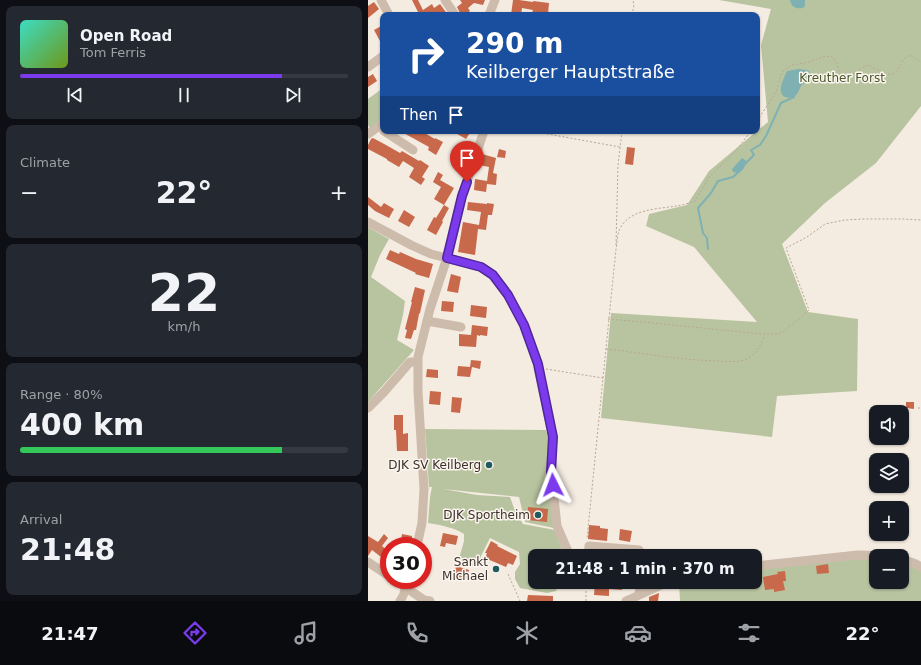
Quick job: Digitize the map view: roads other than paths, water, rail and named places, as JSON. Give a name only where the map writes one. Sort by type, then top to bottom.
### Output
[{"type":"street","points":[[381,0],[387,12]]},
{"type":"street","points":[[445,0],[453,12]]},
{"type":"street","points":[[490,12],[495,0]]},
{"type":"street","points":[[368,67],[380,58]]},
{"type":"street","points":[[368,134],[380,129]]},
{"type":"street","points":[[390,134],[413,150]]},
{"type":"street","points":[[419,537],[422,522],[424,489],[418,391],[418,359],[427,321],[447,258],[462,196],[483,134]]},
{"type":"street","points":[[368,222],[431,254],[481,267],[493,275],[508,295],[524,325],[538,364],[553,437],[551,472],[557,526],[567,549]]},
{"type":"street","points":[[427,321],[461,327]]},
{"type":"street","points":[[368,408],[410,362],[418,359]]},
{"type":"street","points":[[589,549],[589,546],[626,549]]},
{"type":"street","points":[[762,565],[858,555],[869,555]]},
{"type":"street","points":[[909,561],[921,567]]},
{"type":"street","points":[[368,562],[380,570]]},
{"type":"street","points":[[639,594],[640,589]]},
{"type":"street","points":[[626,601],[651,589]]},
{"type":"street","points":[[405,593],[430,601]]},
{"type":"water","points":[[790,0],[805,0],[805,6],[803,8],[796,8],[791,4]]},
{"type":"water","points":[[799,69],[809,71],[810,79],[801,86],[794,97],[785,97],[782,95],[781,88],[787,71]]},
{"type":"water","points":[[742,158],[748,162],[738,173],[733,172],[732,169]]},
{"type":"waterway","points":[[708,249],[707,238],[703,233],[698,208],[711,193],[718,181],[733,177],[742,169],[754,155],[751,150],[760,145],[766,136],[781,103],[794,97]]},
{"type":"place","name":"DJK SV Keilberg","points":[[489,465]]},
{"type":"place","name":"DJK Sportheim","points":[[538,515]]},
{"type":"place","name":"Sankt Michael","points":[[496,569]]},
{"type":"park label","name":"Kreuther Forst","points":[[842,78]]}]
